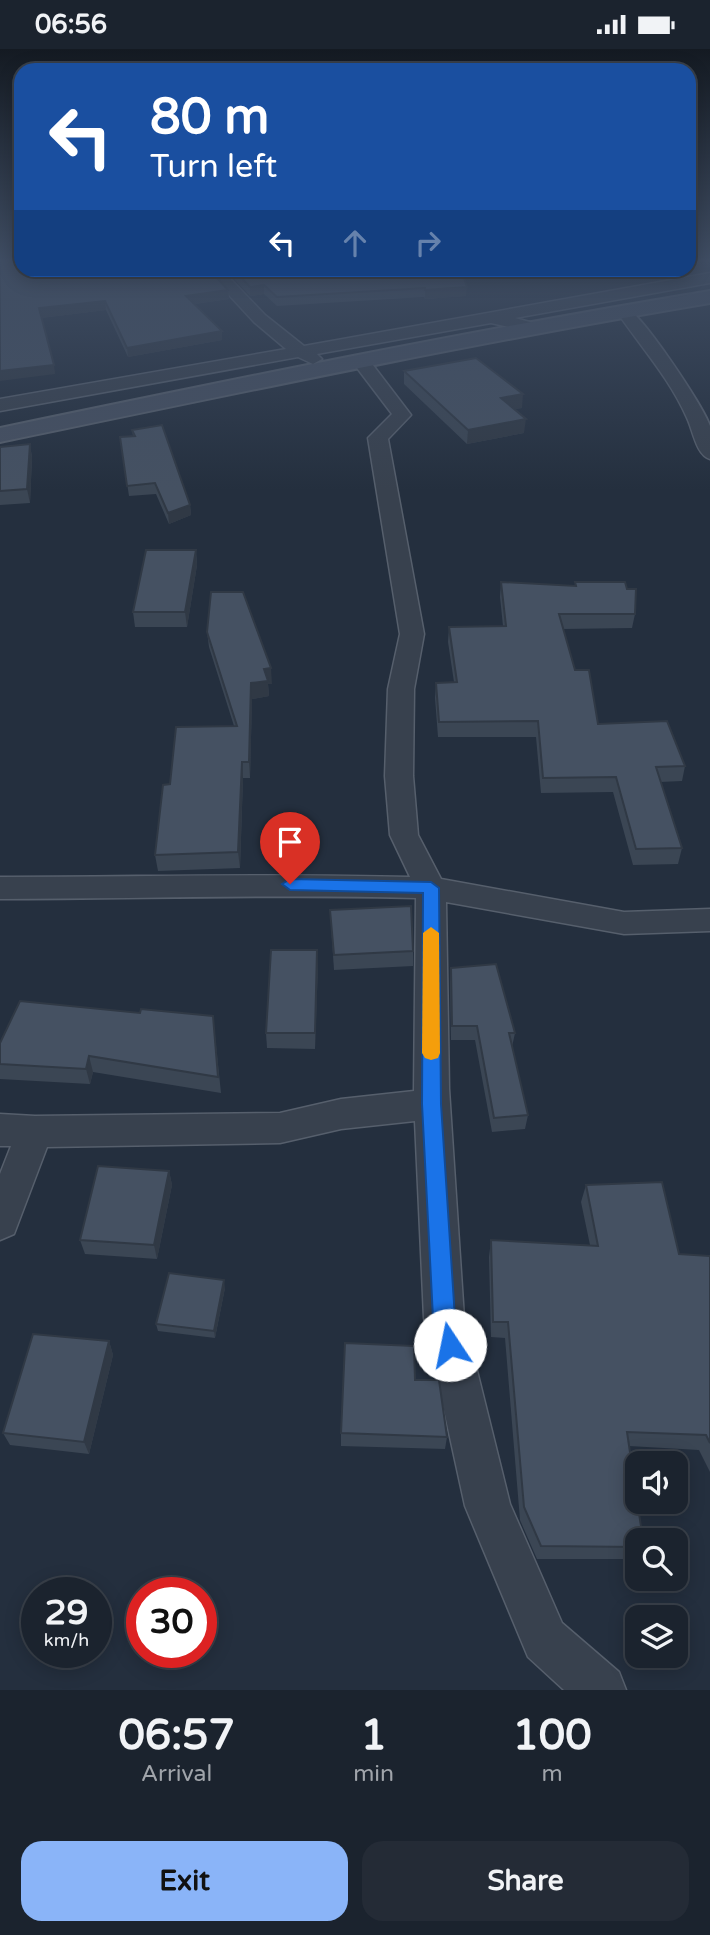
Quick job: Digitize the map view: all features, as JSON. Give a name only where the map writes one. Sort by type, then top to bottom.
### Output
[{"type":"street","points":[[284,338],[300,353],[329,367]]},
{"type":"street","points":[[0,405],[382,338]]},
{"type":"street","points":[[0,435],[476,338]]},
{"type":"street","points":[[644,338],[676,382],[710,453]]},
{"type":"street","points":[[360,360],[402,415],[378,438],[412,634],[401,689],[399,776],[404,835],[431,888],[432,1104],[444,1318],[488,1506],[545,1640],[601,1690]]},
{"type":"street","points":[[0,888],[166,888],[290,884],[431,888],[624,923],[710,919]]},
{"type":"street","points":[[0,1222],[18,1131],[280,1128],[341,1114],[432,1104]]},
{"type":"building","points":[[0,338],[47,338],[54,365],[0,371]]},
{"type":"building","points":[[122,338],[185,338],[127,348]]},
{"type":"building","points":[[476,358],[523,394],[501,398],[526,419],[468,430],[404,371]]},
{"type":"building","points":[[162,425],[190,505],[168,513],[155,483],[127,486],[120,437],[135,436],[132,430]]},
{"type":"building","points":[[30,444],[27,489],[0,491],[0,447]]},
{"type":"building","points":[[146,550],[196,550],[185,612],[133,612]]},
{"type":"building","points":[[501,582],[576,586],[575,582],[625,582],[627,589],[636,589],[635,614],[559,614],[575,670],[589,670],[598,724],[667,721],[685,766],[656,767],[682,848],[636,849],[616,777],[543,778],[538,721],[439,722],[436,683],[457,682],[449,627],[506,626]]},
{"type":"building","points":[[211,592],[243,592],[271,668],[264,669],[268,681],[251,683],[249,762],[242,762],[238,852],[155,855],[163,785],[170,784],[176,727],[237,726],[207,632]]},
{"type":"building","points":[[411,906],[413,951],[334,955],[330,910]]},
{"type":"building","points":[[271,950],[317,950],[315,1033],[266,1033]]},
{"type":"building","points":[[496,964],[515,1033],[509,1033],[528,1115],[494,1118],[477,1026],[452,1026],[451,968]]},
{"type":"building","points":[[20,1001],[140,1013],[141,1009],[213,1016],[218,1077],[89,1056],[86,1069],[0,1064],[0,1043]]},
{"type":"building","points":[[98,1166],[169,1171],[154,1245],[80,1240]]},
{"type":"building","points":[[662,1182],[679,1254],[710,1256],[710,1443],[706,1435],[627,1432],[630,1451],[625,1451],[625,1514],[639,1514],[641,1528],[625,1528],[625,1547],[541,1546],[524,1507],[508,1322],[493,1322],[491,1240],[598,1246],[586,1185]]},
{"type":"building","points":[[169,1273],[224,1280],[214,1331],[156,1324]]},
{"type":"building","points":[[33,1334],[109,1341],[84,1442],[3,1433]]},
{"type":"building","points":[[345,1343],[414,1346],[415,1380],[439,1380],[447,1437],[341,1433]]},
{"type":"slow traffic","points":[[431,933],[431,1053]]},
{"type":"route","points":[[290,884],[431,888],[432,1104],[444,1318],[450,1345]]}]
